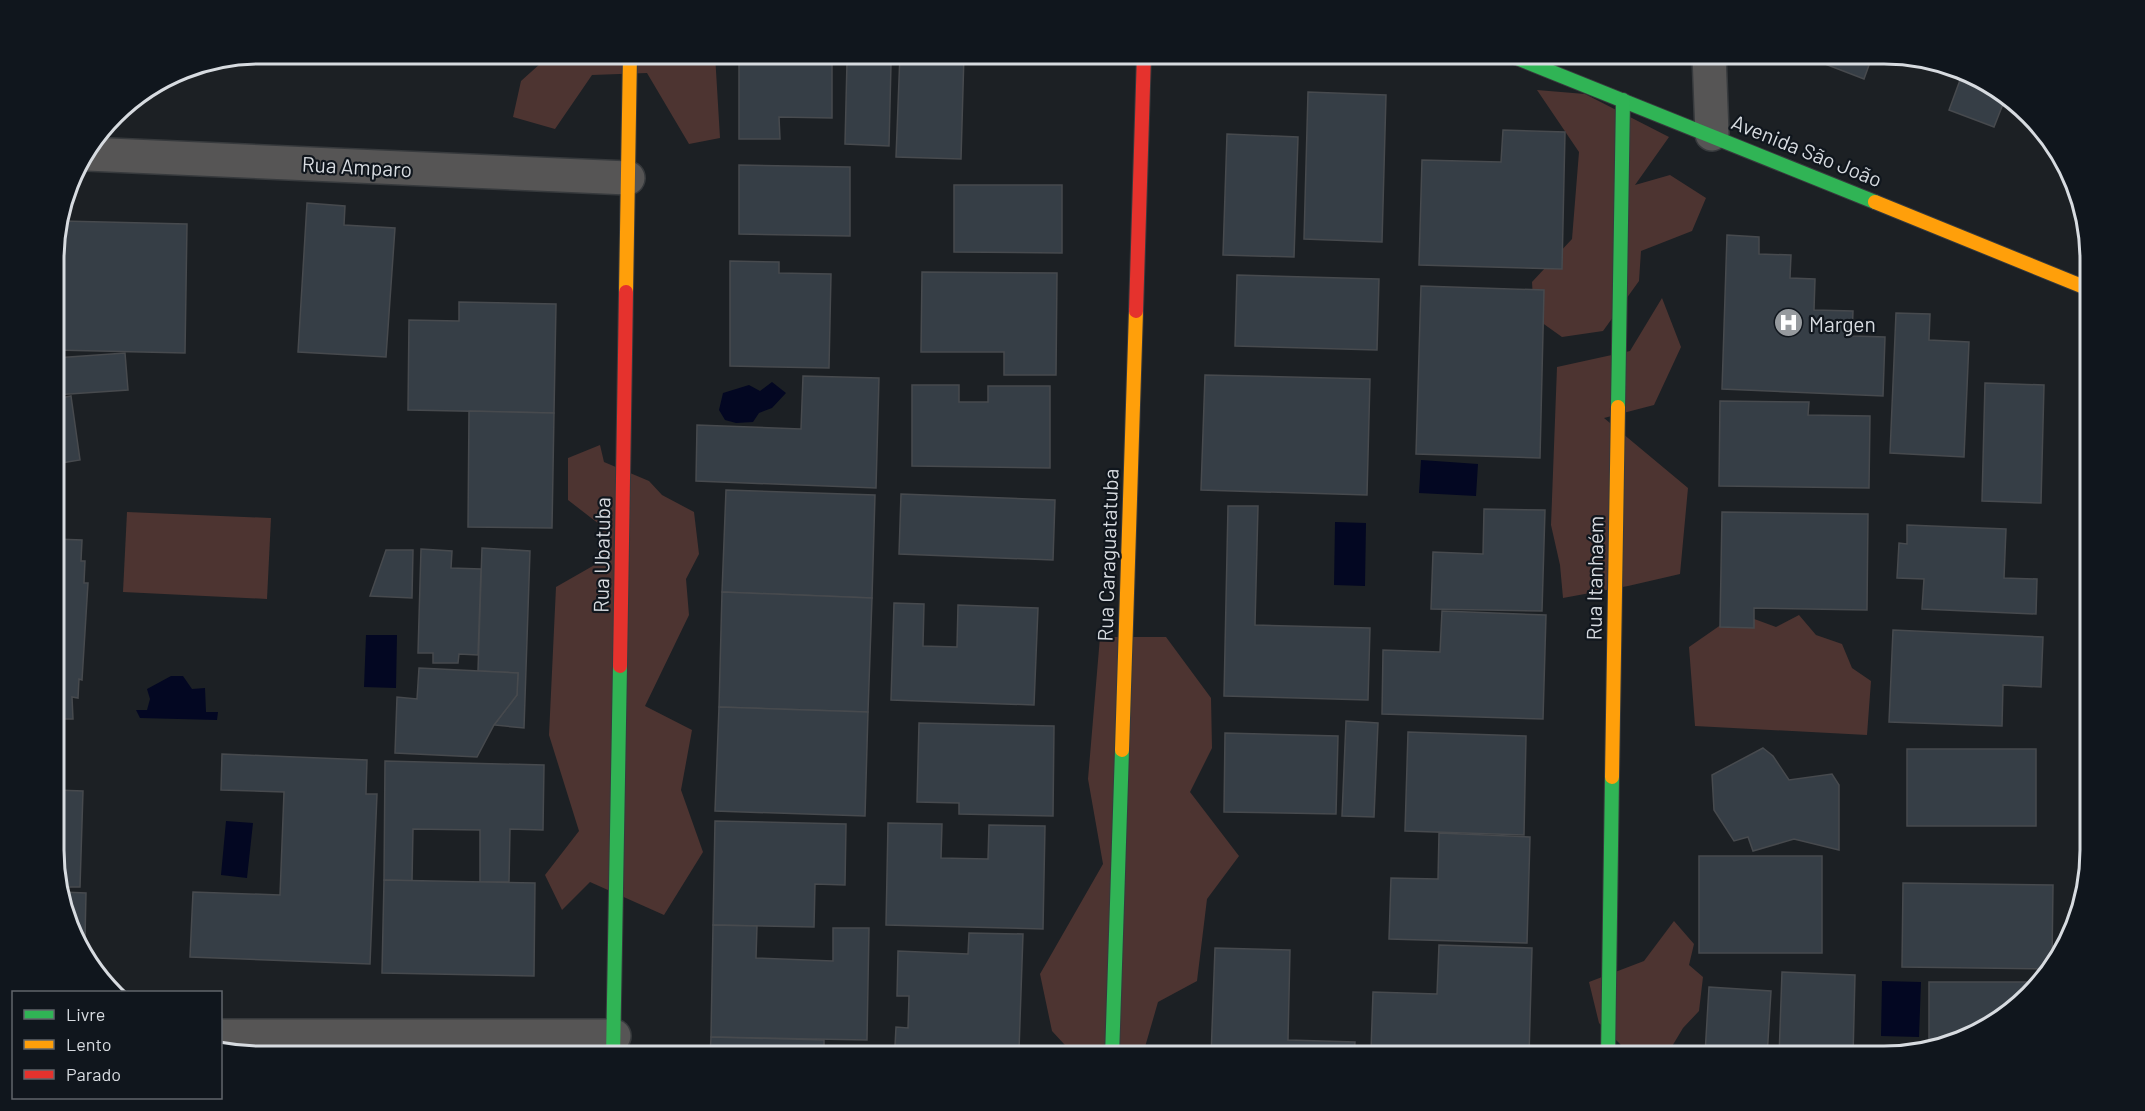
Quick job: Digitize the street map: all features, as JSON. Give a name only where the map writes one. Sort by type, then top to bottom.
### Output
[{"type":"street","name":"Rua Caraguatatuba","points":[[1112,1046],[1144,64]]},
{"type":"street","name":"Avenida São João","points":[[1533,64],[1712,134],[2080,285]]},
{"type":"street","points":[[1709,64],[1712,134]]},
{"type":"street","name":"Rua Ubatuba","points":[[614,1046],[630,65]]},
{"type":"street","name":"Rua Itanhaém","points":[[1608,1046],[1623,100]]},
{"type":"street","name":"Rua Amparo","points":[[96,154],[628,178]]},
{"type":"street","points":[[222,1036],[578,1046]]},
{"type":"shaded area","points":[[539,65],[716,65],[720,138],[689,144],[647,73],[592,75],[555,129],[513,117],[521,81]]},
{"type":"shaded area","points":[[1537,90],[1585,94],[1669,137],[1635,185],[1670,175],[1706,198],[1692,231],[1641,251],[1639,281],[1603,331],[1562,337],[1534,317],[1532,282],[1572,239],[1579,152]]},
{"type":"shaded area","points":[[1662,298],[1681,347],[1654,405],[1604,418],[1688,488],[1680,574],[1563,598],[1560,565],[1551,525],[1557,367],[1630,351]]},
{"type":"shaded area","points":[[600,445],[604,462],[649,481],[662,495],[694,512],[699,554],[686,579],[689,615],[645,706],[692,730],[681,790],[703,852],[664,915],[590,882],[562,910],[545,875],[579,831],[549,735],[556,587],[598,563],[599,524],[568,500],[568,458]]},
{"type":"shaded area","points":[[127,512],[271,518],[267,599],[123,592]]},
{"type":"shaded area","points":[[1738,613],[1776,627],[1799,615],[1816,635],[1842,644],[1852,668],[1871,681],[1867,735],[1695,726],[1689,647]]},
{"type":"shaded area","points":[[1100,637],[1166,637],[1211,698],[1212,748],[1190,792],[1239,856],[1207,899],[1197,981],[1158,1002],[1145,1046],[1066,1046],[1052,1031],[1040,974],[1103,864],[1088,779]]},
{"type":"shaded area","points":[[1674,921],[1694,944],[1689,965],[1703,977],[1699,1011],[1683,1028],[1672,1046],[1622,1046],[1599,1023],[1589,982],[1644,961]]},
{"type":"water","points":[[772,382],[786,393],[772,408],[759,413],[753,422],[736,423],[725,420],[719,410],[723,393],[749,385],[760,391]]},
{"type":"water","points":[[1421,460],[1478,464],[1476,496],[1419,493]]},
{"type":"water","points":[[1335,522],[1366,523],[1365,586],[1334,585]]},
{"type":"water","points":[[366,635],[397,635],[396,688],[364,687]]},
{"type":"water","points":[[171,676],[183,676],[192,689],[205,688],[206,712],[218,712],[217,720],[140,718],[136,710],[147,710],[150,699],[147,689]]},
{"type":"water","points":[[226,821],[253,823],[247,878],[221,875]]},
{"type":"water","points":[[1882,981],[1921,982],[1919,1037],[1881,1036]]},
{"type":"building","points":[[1825,64],[1869,64],[1864,79]]},
{"type":"building","points":[[739,65],[832,65],[832,118],[779,117],[780,139],[739,139]]},
{"type":"building","points":[[847,65],[891,65],[889,146],[845,144]]},
{"type":"building","points":[[900,65],[964,65],[961,159],[896,157]]},
{"type":"building","points":[[1960,80],[2003,104],[1994,127],[1949,110]]},
{"type":"building","points":[[1308,92],[1386,95],[1382,242],[1304,239]]},
{"type":"building","points":[[1503,130],[1565,132],[1562,269],[1419,265],[1422,160],[1501,162]]},
{"type":"building","points":[[1227,134],[1298,137],[1294,257],[1223,255]]},
{"type":"building","points":[[739,165],[850,167],[850,236],[739,234]]},
{"type":"building","points":[[954,185],[1062,185],[1062,253],[954,252]]},
{"type":"building","points":[[307,203],[345,206],[344,225],[395,228],[386,357],[298,352]]},
{"type":"building","points":[[69,221],[187,224],[185,353],[65,350],[65,248]]},
{"type":"building","name":"Margen","points":[[1727,235],[1759,237],[1759,254],[1791,255],[1790,278],[1815,279],[1814,310],[1853,311],[1852,336],[1885,337],[1883,396],[1722,389]]},
{"type":"building","points":[[730,261],[779,262],[779,273],[831,274],[829,368],[730,366]]},
{"type":"building","points":[[922,272],[1057,273],[1056,375],[1004,375],[1004,352],[921,352]]},
{"type":"building","points":[[1237,275],[1379,279],[1377,350],[1235,346]]},
{"type":"building","points":[[1421,286],[1544,290],[1540,458],[1416,454]]},
{"type":"building","points":[[459,302],[556,304],[554,413],[408,410],[409,320],[459,321]]},
{"type":"building","points":[[1896,313],[1930,314],[1929,340],[1969,342],[1964,457],[1890,453]]},
{"type":"building","points":[[125,353],[128,390],[65,394],[65,357]]},
{"type":"building","points":[[1205,375],[1370,379],[1367,495],[1201,490]]},
{"type":"building","points":[[803,376],[879,378],[876,488],[696,481],[697,425],[801,429]]},
{"type":"building","points":[[1985,383],[2044,385],[2041,503],[1982,501]]},
{"type":"building","points":[[912,385],[959,385],[959,402],[988,402],[988,386],[1050,386],[1050,468],[912,466]]},
{"type":"building","points":[[71,396],[80,460],[65,462],[65,397]]},
{"type":"building","points":[[1720,401],[1809,402],[1808,415],[1870,416],[1869,488],[1719,486]]},
{"type":"building","points":[[469,411],[554,413],[552,528],[468,527]]},
{"type":"building","points":[[726,490],[875,495],[872,598],[722,592]]},
{"type":"building","points":[[901,494],[1055,500],[1053,560],[899,554]]},
{"type":"building","points":[[1228,506],[1258,506],[1255,625],[1370,628],[1368,700],[1224,696]]},
{"type":"building","points":[[1484,509],[1545,510],[1542,611],[1431,609],[1433,552],[1483,554]]},
{"type":"building","points":[[1722,512],[1868,514],[1867,610],[1754,608],[1754,628],[1720,627]]},
{"type":"building","points":[[1907,525],[2006,529],[2004,578],[2037,579],[2036,614],[1922,609],[1924,579],[1897,578],[1899,543],[1907,544]]},
{"type":"building","points":[[65,539],[82,540],[81,561],[85,561],[84,583],[88,583],[82,680],[79,679],[78,698],[72,697],[73,719],[64,719]]},
{"type":"building","points":[[482,548],[530,551],[524,728],[494,725],[517,695],[518,673],[478,671]]},
{"type":"building","points":[[421,549],[452,551],[451,568],[481,569],[478,655],[459,654],[458,663],[433,663],[433,653],[418,653]]},
{"type":"building","points":[[386,550],[413,550],[412,598],[370,596]]},
{"type":"building","points":[[722,592],[872,598],[868,712],[719,707]]},
{"type":"building","points":[[894,603],[924,604],[923,646],[957,647],[958,605],[1038,608],[1034,705],[891,700]]},
{"type":"building","points":[[1442,611],[1546,615],[1543,719],[1382,714],[1383,650],[1440,652]]},
{"type":"building","points":[[1893,630],[2043,637],[2041,687],[2003,685],[2002,726],[1889,722]]},
{"type":"building","points":[[419,668],[518,673],[517,695],[494,725],[477,757],[395,753],[397,697],[417,699]]},
{"type":"building","points":[[719,707],[868,712],[865,816],[715,811]]},
{"type":"building","points":[[1346,721],[1378,723],[1374,817],[1342,816]]},
{"type":"building","points":[[919,723],[1054,726],[1053,816],[959,814],[959,803],[917,802]]},
{"type":"building","points":[[1408,732],[1526,736],[1524,835],[1405,831]]},
{"type":"building","points":[[1225,733],[1338,736],[1336,814],[1224,812]]},
{"type":"building","points":[[1763,748],[1773,756],[1789,780],[1832,774],[1839,785],[1839,850],[1794,839],[1753,851],[1748,837],[1734,841],[1714,810],[1712,775]]},
{"type":"building","points":[[1907,749],[2036,749],[2036,826],[1907,826]]},
{"type":"building","points":[[222,754],[367,760],[366,794],[377,794],[370,964],[190,957],[193,892],[280,895],[284,792],[221,790]]},
{"type":"building","points":[[385,761],[544,765],[543,830],[510,829],[509,882],[480,882],[480,830],[413,829],[412,881],[384,880]]},
{"type":"building","points":[[64,790],[83,791],[80,887],[68,887],[66,876]]},
{"type":"building","points":[[715,821],[846,824],[845,885],[815,884],[814,927],[713,925]]},
{"type":"building","points":[[888,823],[942,824],[941,858],[988,859],[989,825],[1045,826],[1043,929],[886,925]]},
{"type":"building","points":[[1439,833],[1530,837],[1527,943],[1389,939],[1391,878],[1438,879]]},
{"type":"building","points":[[1699,856],[1822,856],[1822,953],[1699,953]]},
{"type":"building","points":[[384,880],[535,883],[534,976],[382,973]]},
{"type":"building","points":[[1903,883],[2053,885],[2052,950],[2040,969],[1902,967]]},
{"type":"building","points":[[69,892],[86,893],[85,937],[79,925]]},
{"type":"building","points":[[713,925],[757,926],[756,958],[833,961],[833,928],[869,928],[867,1040],[711,1037]]},
{"type":"building","points":[[969,933],[1023,934],[1019,1046],[895,1046],[896,1027],[908,1028],[909,996],[897,996],[898,951],[968,954]]},
{"type":"building","points":[[1439,945],[1532,948],[1529,1046],[1371,1046],[1373,992],[1437,994]]},
{"type":"building","points":[[1215,948],[1290,950],[1288,1040],[1355,1042],[1355,1046],[1211,1046]]},
{"type":"building","points":[[1782,972],[1855,975],[1853,1046],[1779,1046]]},
{"type":"building","points":[[1929,982],[2030,982],[2014,998],[1971,1026],[1929,1041]]},
{"type":"building","points":[[1709,987],[1771,991],[1768,1046],[1705,1046]]},
{"type":"building","points":[[711,1037],[824,1040],[824,1046],[711,1046]]},
{"type":"traffic: fast","points":[[1532,64],[1875,202]]},
{"type":"traffic: fast","points":[[1618,407],[1623,100]]},
{"type":"traffic: fast","points":[[613,1046],[620,666]]},
{"type":"traffic: fast","points":[[1112,1046],[1122,750]]},
{"type":"traffic: fast","points":[[1608,1046],[1612,777]]},
{"type":"traffic: slow","points":[[626,292],[630,65]]},
{"type":"traffic: slow","points":[[1875,202],[2080,285]]},
{"type":"traffic: slow","points":[[1122,750],[1136,311]]},
{"type":"traffic: slow","points":[[1612,777],[1618,407]]},
{"type":"traffic: jam","points":[[1136,311],[1144,64]]},
{"type":"traffic: jam","points":[[620,666],[626,292]]},
{"type":"place","name":"Margen","points":[[1788,323]]}]
